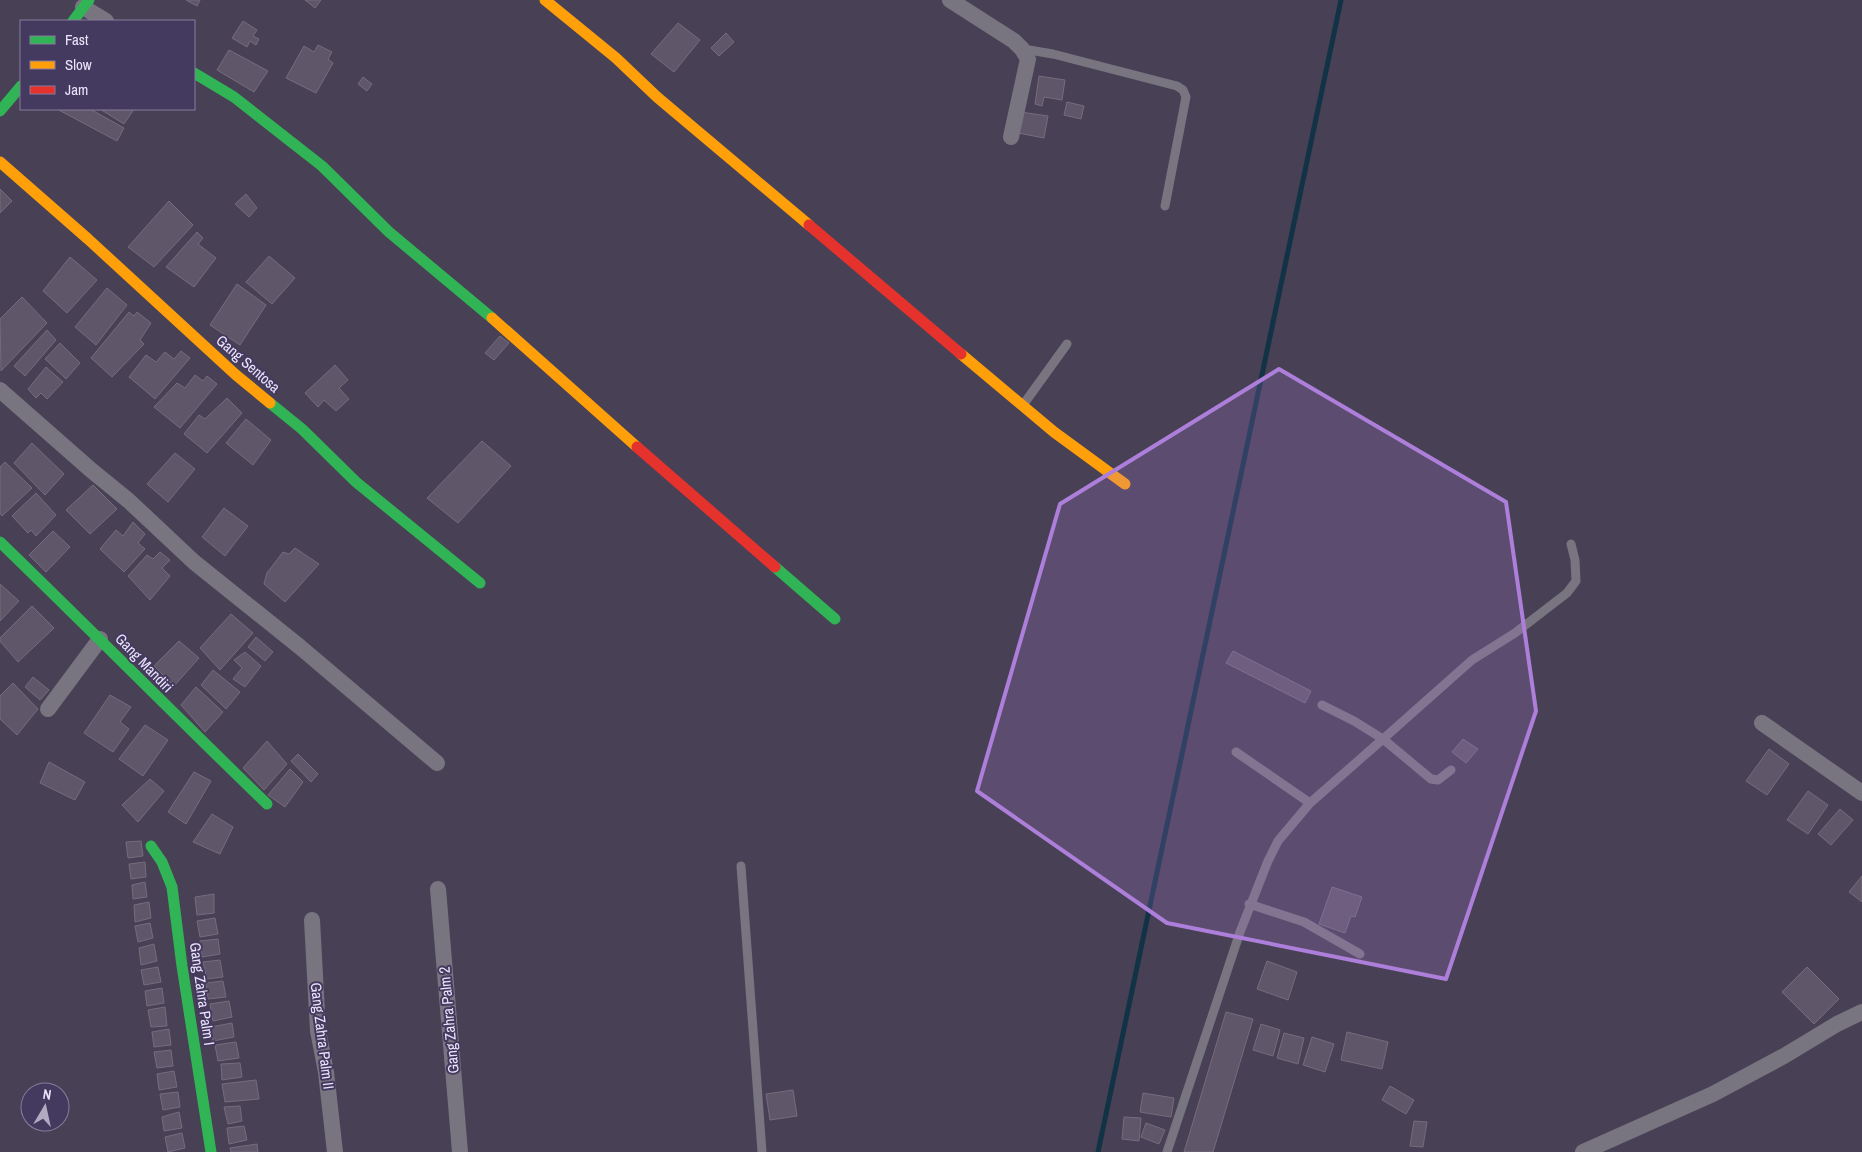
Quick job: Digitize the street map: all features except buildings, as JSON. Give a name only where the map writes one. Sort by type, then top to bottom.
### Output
[{"type":"street","points":[[545,0],[616,58],[665,103],[1054,432],[1125,484]]},
{"type":"street","points":[[950,0],[1014,41],[1028,59],[1011,137]]},
{"type":"street","points":[[74,20],[86,4],[105,20]]},
{"type":"street","points":[[195,74],[234,97],[322,166],[389,232],[487,314],[650,460],[835,619]]},
{"type":"street","points":[[0,112],[20,87]]},
{"type":"street","name":"Gang Sentosa","points":[[0,162],[236,375],[302,429],[356,482],[480,583]]},
{"type":"street","points":[[0,390],[129,501],[194,562],[306,652],[436,763]]},
{"type":"street","name":"Gang Mandiri","points":[[0,542],[267,804]]},
{"type":"street","points":[[48,709],[100,639]]},
{"type":"street","points":[[1762,723],[1862,793]]},
{"type":"street","name":"Gang Zahra Palm I","points":[[150,846],[162,862],[172,887],[182,966],[211,1152]]},
{"type":"street","name":"Gang Zahra Palm 2","points":[[438,889],[460,1152]]},
{"type":"street","name":"Gang Zahra Palm II","points":[[312,920],[318,1032],[326,1072],[335,1152]]},
{"type":"street","points":[[1584,1152],[1713,1094],[1784,1056],[1837,1024],[1862,1012]]},
{"type":"lane","points":[[1022,49],[1072,59],[1177,86],[1183,90],[1186,97],[1165,206]]},
{"type":"lane","points":[[1023,406],[1067,344]]},
{"type":"lane","points":[[1167,1152],[1250,904],[1278,841],[1310,803],[1472,660],[1515,634],[1567,593],[1576,582],[1575,560],[1571,544]]},
{"type":"lane","points":[[1322,705],[1354,721],[1383,739],[1431,779],[1438,780],[1451,770]]},
{"type":"lane","points":[[1236,752],[1310,803]]},
{"type":"lane","points":[[741,866],[762,1152]]},
{"type":"lane","points":[[1250,904],[1304,922],[1360,954]]},
{"type":"highlighted area","points":[[1279,369],[1506,502],[1536,711],[1446,979],[1167,923],[977,791],[1060,504]]},
{"type":"waterway","points":[[1098,1152],[1341,0]]},
{"type":"traffic: fast","points":[[74,20],[89,0]]},
{"type":"traffic: fast","points":[[195,74],[234,97],[322,166],[389,232],[492,318]]},
{"type":"traffic: fast","points":[[0,111],[20,87]]},
{"type":"traffic: fast","points":[[270,403],[302,429],[356,482],[480,583]]},
{"type":"traffic: fast","points":[[0,542],[267,804]]},
{"type":"traffic: fast","points":[[775,567],[835,619]]},
{"type":"traffic: fast","points":[[151,846],[162,862],[172,887],[182,966],[211,1152]]},
{"type":"traffic: slow","points":[[545,0],[616,58],[657,97],[809,225]]},
{"type":"traffic: slow","points":[[0,162],[88,239],[236,375],[270,403]]},
{"type":"traffic: slow","points":[[492,318],[637,447]]},
{"type":"traffic: slow","points":[[961,354],[1054,432],[1125,484]]},
{"type":"traffic: jam","points":[[809,225],[961,354]]},
{"type":"traffic: jam","points":[[637,447],[775,567]]}]
